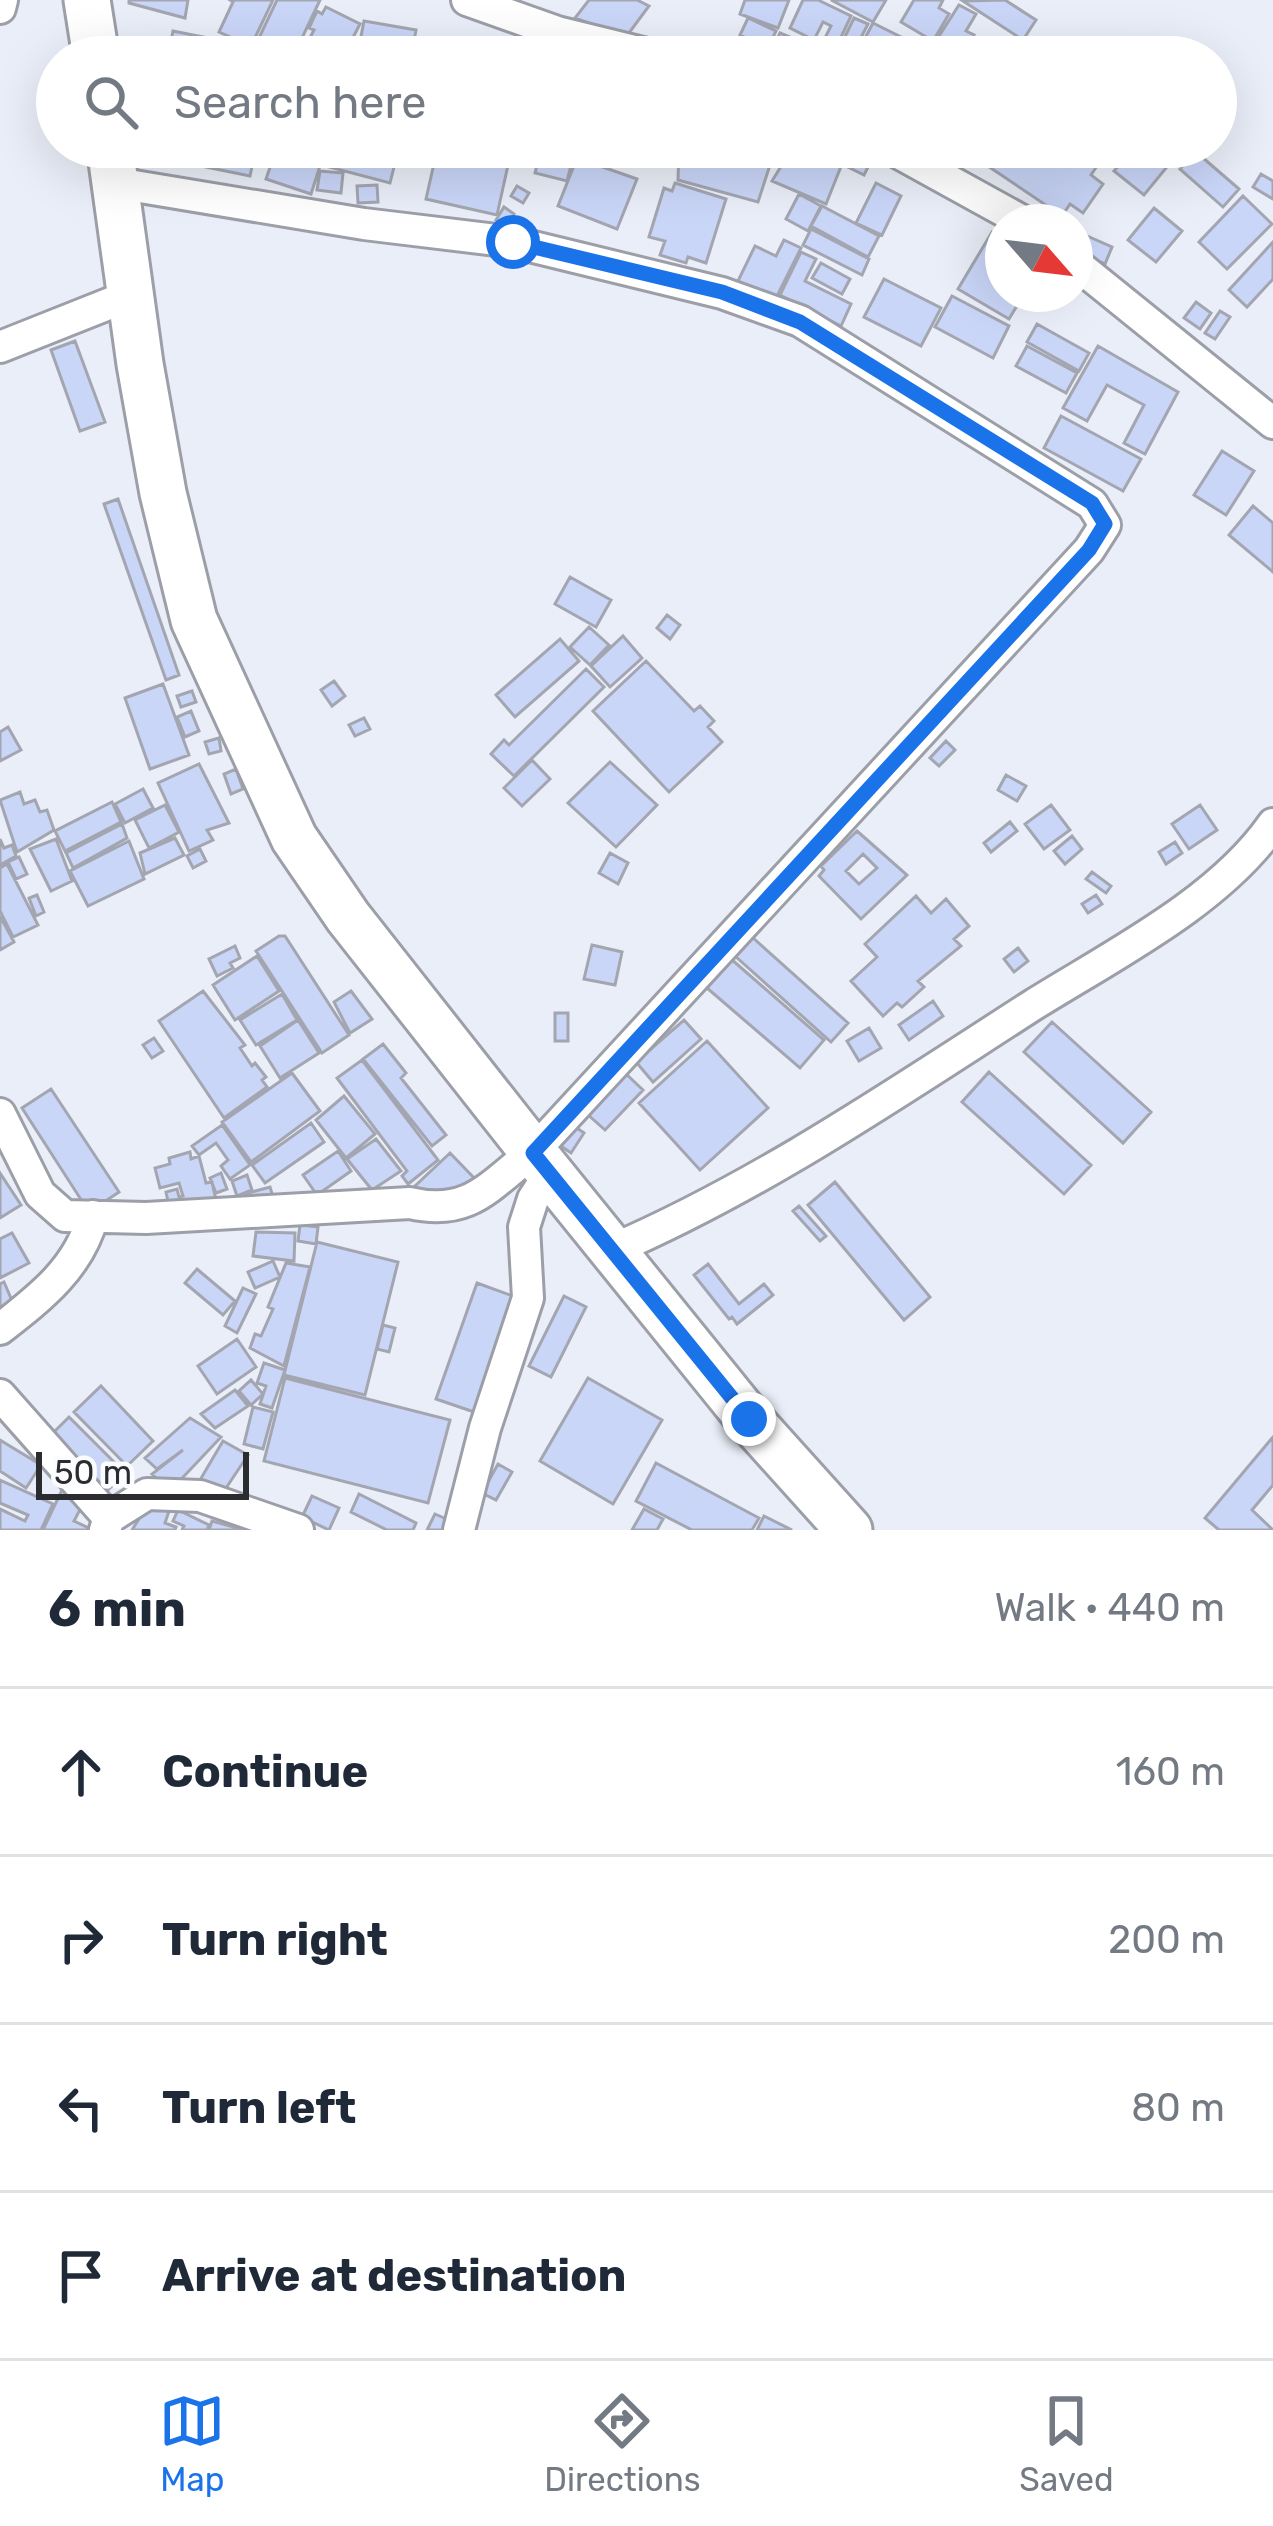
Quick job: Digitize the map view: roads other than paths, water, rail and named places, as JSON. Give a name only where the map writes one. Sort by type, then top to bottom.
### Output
[{"type":"street","points":[[87,0],[93,36]]},
{"type":"street","points":[[467,0],[573,36]]},
{"type":"street","points":[[113,168],[164,493],[194,620],[294,838],[347,917],[542,1163],[749,1419],[849,1530]]},
{"type":"street","points":[[0,1114],[40,1194],[65,1216],[146,1218],[410,1203],[437,1210],[465,1204],[542,1163],[1089,550],[1105,524],[1092,503],[800,322],[722,292],[513,242],[364,224],[126,168]]},
{"type":"street","points":[[926,168],[991,204]]},
{"type":"street","points":[[1093,278],[1273,423]]},
{"type":"street","points":[[0,347],[131,296]]},
{"type":"street","points":[[612,1250],[688,1217],[793,1158],[1136,940],[1249,858],[1273,824]]},
{"type":"street","points":[[459,1530],[485,1428],[528,1298],[524,1227],[542,1163]]},
{"type":"street","points":[[0,1329],[73,1264],[86,1243],[93,1216]]},
{"type":"street","points":[[0,1395],[107,1524],[147,1495],[200,1496],[298,1530]]}]
